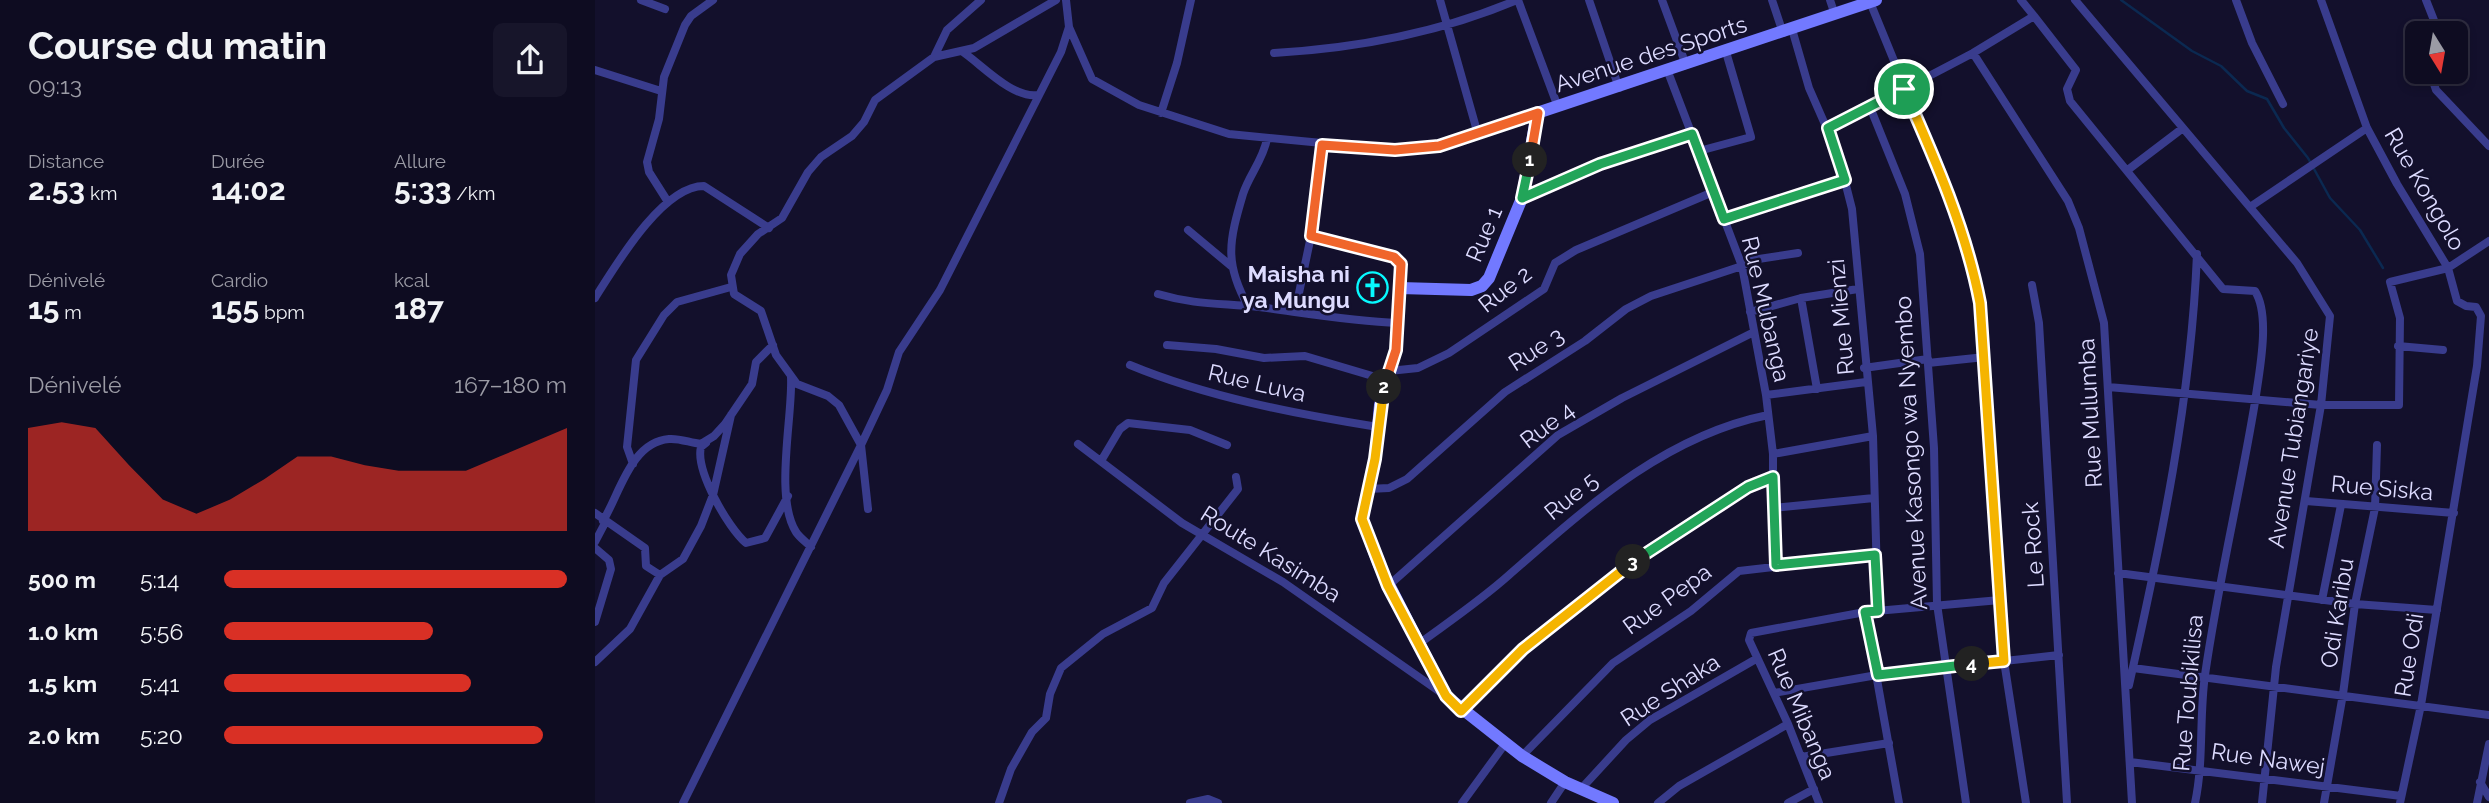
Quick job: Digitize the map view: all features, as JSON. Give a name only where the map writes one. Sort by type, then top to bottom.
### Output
[{"type":"street","points":[[641,0],[665,9]]},
{"type":"street","points":[[668,202],[649,172],[647,162],[659,119],[661,91],[685,26],[691,16],[713,0]]},
{"type":"street","points":[[934,57],[947,30],[981,0]]},
{"type":"street","points":[[868,509],[862,445],[839,405],[828,396],[804,389],[790,374],[776,355],[761,311],[734,294],[731,275],[740,254],[758,234],[782,218],[808,172],[821,157],[852,136],[864,122],[874,100],[934,57],[974,48],[1056,0]]},
{"type":"street","points":[[683,803],[862,445],[887,390],[899,352],[940,290],[1061,52],[1069,27],[1066,0]]},
{"type":"street","points":[[1161,113],[1177,63],[1191,0]]},
{"type":"street","points":[[1440,0],[1477,131]]},
{"type":"street","points":[[1274,53],[1343,49],[1400,39],[1518,0],[1558,107]]},
{"type":"street","points":[[1589,0],[1619,88]]},
{"type":"street","points":[[1662,0],[1685,65]]},
{"type":"street","name":"Rue Mienzi","points":[[1772,0],[1828,128],[1845,180],[1851,209],[1865,382],[1873,436],[1878,611]]},
{"type":"street","points":[[1831,0],[1835,15]]},
{"type":"street","points":[[2021,0],[2076,70],[2067,89],[2070,101],[2197,254],[2194,335],[2187,392],[2153,576],[2127,695]]},
{"type":"street","name":"Avenue Tubiangariye","points":[[2075,0],[2297,263],[2328,309],[2331,324],[2321,405],[2307,501],[2287,593],[2274,687],[2267,779],[2262,803]]},
{"type":"street","points":[[2236,0],[2252,43],[2283,104]]},
{"type":"street","name":"Rue Kongolo","points":[[2321,0],[2367,128],[2448,268],[2457,301],[2476,307],[2481,316],[2477,366],[2454,513]]},
{"type":"street","points":[[2426,0],[2434,21]]},
{"type":"street","points":[[1873,1],[1904,89],[1946,188],[1972,270],[1985,358],[2004,661],[2026,803]]},
{"type":"street","name":"Avenue des Sports","points":[[1069,27],[1091,79],[1161,113],[1230,134],[1395,150],[1439,146],[1477,131],[1668,72],[1873,1]]},
{"type":"street","points":[[1828,128],[1973,53],[2035,16]]},
{"type":"street","points":[[963,52],[1027,96],[1038,96]]},
{"type":"street","points":[[1699,151],[1751,136],[1726,52]]},
{"type":"street","name":"Rue Mulumba","points":[[1973,53],[2068,201],[2079,228],[2104,323],[2132,803]]},
{"type":"street","points":[[595,70],[661,91]]},
{"type":"street","name":"Rue Mubanga","points":[[1668,72],[1742,266],[1766,395],[1773,454],[1776,565]]},
{"type":"street","points":[[2434,84],[2436,90],[2489,146]]},
{"type":"street","name":"Avenue Kasongo wa Nyembo","points":[[1870,107],[1905,194],[1920,254],[1934,448],[1937,604],[1944,667],[1966,803]]},
{"type":"street","name":"Rue 1","points":[[1400,288],[1471,290],[1482,286],[1489,278],[1522,198],[1538,113]]},
{"type":"street","points":[[2129,169],[2183,128]]},
{"type":"street","points":[[2250,207],[2367,128]]},
{"type":"street","name":"Rue 1","points":[[1522,198],[1600,164],[1692,134]]},
{"type":"street","points":[[1231,266],[1244,194],[1258,169],[1267,139]]},
{"type":"street","points":[[1295,312],[1311,236],[1322,145]]},
{"type":"street","points":[[1724,219],[1845,180]]},
{"type":"street","points":[[595,298],[626,250],[668,202],[686,189],[704,186],[769,228]]},
{"type":"street","name":"Rue 2","points":[[1167,345],[1264,358],[1305,356],[1387,375],[1418,368],[1449,353],[1544,289],[1552,268],[1576,250],[1713,191]]},
{"type":"street","points":[[1188,230],[1231,266],[1248,306]]},
{"type":"street","name":"Route Kasimba","points":[[1311,236],[1394,257],[1401,264],[1396,350],[1387,375],[1362,519],[1388,586],[1446,696]]},
{"type":"street","points":[[2108,387],[2321,405],[2399,405],[2400,318],[2390,286],[2391,280],[2448,268],[2489,241]]},
{"type":"street","name":"Rue 3","points":[[1368,489],[1389,488],[1407,480],[1505,392],[1585,341],[1626,309],[1651,296],[1742,266],[1752,260],[1798,253]]},
{"type":"street","name":"Rue Toubikilisa","points":[[2195,803],[2200,769],[2205,676],[2218,585],[2256,398],[2262,322],[2258,297],[2248,289],[2233,292],[2223,289],[2197,254]]},
{"type":"street","name":"Le Rock","points":[[2032,285],[2039,323],[2067,803]]},
{"type":"street","points":[[633,464],[627,447],[636,360],[664,315],[677,302],[731,287]]},
{"type":"street","points":[[1750,312],[1801,298],[1858,289]]},
{"type":"street","points":[[1158,294],[1195,304],[1248,306],[1398,323]]},
{"type":"street","points":[[1801,298],[1817,389]]},
{"type":"street","name":"Rue 4","points":[[1388,586],[1558,435],[1633,392],[1754,332]]},
{"type":"street","points":[[773,345],[756,362],[753,384],[731,415],[701,447],[700,458],[713,495],[740,538],[751,544],[765,538],[771,531],[787,496]]},
{"type":"street","points":[[2399,345],[2443,350]]},
{"type":"street","points":[[1864,368],[1985,358]]},
{"type":"street","name":"Rue Luva","points":[[1130,365],[1176,384],[1212,394],[1378,427]]},
{"type":"street","points":[[790,374],[785,436],[787,496],[796,532],[811,547]]},
{"type":"street","points":[[1766,395],[1865,382]]},
{"type":"street","points":[[595,662],[631,629],[660,575],[683,559],[713,495],[731,415]]},
{"type":"street","name":"Rue 5","points":[[1420,643],[1507,577],[1611,488],[1678,447],[1727,425],[1768,415]]},
{"type":"street","points":[[1101,461],[1120,429],[1128,423],[1190,430],[1227,445]]},
{"type":"street","points":[[1773,454],[1873,436]]},
{"type":"street","points":[[595,542],[644,447],[655,441],[671,438],[706,443]]},
{"type":"street","name":"Route Kasimba","points":[[1078,443],[1201,535],[1280,580],[1446,696],[1461,711],[1522,756],[1580,790],[1613,803]]},
{"type":"street","name":"Odi Karibu","points":[[2324,803],[2355,604],[2375,508],[2377,445]]},
{"type":"street","points":[[999,803],[1011,769],[1032,732],[1044,721],[1061,668],[1103,634],[1152,608],[1164,583],[1238,489],[1236,477]]},
{"type":"street","points":[[1461,711],[1523,649],[1608,579],[1725,502],[1773,477]]},
{"type":"street","points":[[1773,508],[1874,498]]},
{"type":"street","name":"Rue Siska","points":[[2307,501],[2454,513]]},
{"type":"street","points":[[2322,600],[2341,505]]},
{"type":"street","points":[[595,513],[604,522],[645,548],[646,566],[660,575]]},
{"type":"street","name":"Rue Odi","points":[[2401,800],[2421,705],[2454,513]]},
{"type":"street","points":[[595,548],[609,559],[611,569],[595,622]]},
{"type":"street","name":"Rue Pepa","points":[[1522,756],[1613,663],[1636,645],[1691,611],[1738,571],[1875,555]]},
{"type":"street","points":[[2118,573],[2355,604],[2437,610]]},
{"type":"street","points":[[1899,803],[1865,612],[2000,600]]},
{"type":"street","name":"Rue Mibanga","points":[[1819,803],[1788,724],[1749,640],[1751,633],[1764,629],[1865,612]]},
{"type":"street","points":[[1774,694],[1878,675],[2059,655]]},
{"type":"street","name":"Rue Shaka","points":[[1580,790],[1626,740],[1650,720],[1756,659]]},
{"type":"street","points":[[2133,668],[2489,715]]},
{"type":"street","points":[[1658,803],[1679,786],[1788,724]]},
{"type":"street","points":[[1801,757],[1889,743]]},
{"type":"street","points":[[1462,803],[1505,744]]},
{"type":"street","points":[[2477,803],[2489,744]]},
{"type":"street","name":"Rue Nawej","points":[[2130,762],[2325,786],[2401,800]]},
{"type":"street","points":[[1551,803],[1565,782]]},
{"type":"street","points":[[2480,782],[2489,797]]},
{"type":"street","points":[[1788,803],[1814,789]]},
{"type":"street","points":[[1190,803],[1207,799],[1218,803]]},
{"type":"waterway","points":[[2121,0],[2192,51],[2221,66],[2247,91],[2267,99],[2284,128],[2308,158],[2330,198],[2360,230],[2383,268]]},
{"type":"place","name":"Maisha ni ya Mungu","points":[[1373,287]]},
{"type":"route","points":[[1904,89],[1946,188],[1980,303],[2004,661],[1878,675],[1865,612],[1878,611],[1875,555],[1776,565],[1773,477],[1748,487],[1608,579],[1523,649],[1461,711],[1446,696],[1388,586],[1362,519],[1363,503],[1375,459],[1385,380],[1396,350],[1402,269],[1399,260],[1394,257],[1311,236],[1322,145],[1395,150],[1439,146],[1477,131],[1538,113],[1522,198],[1600,164],[1692,134],[1724,219],[1845,180],[1828,128],[1904,89]]}]
